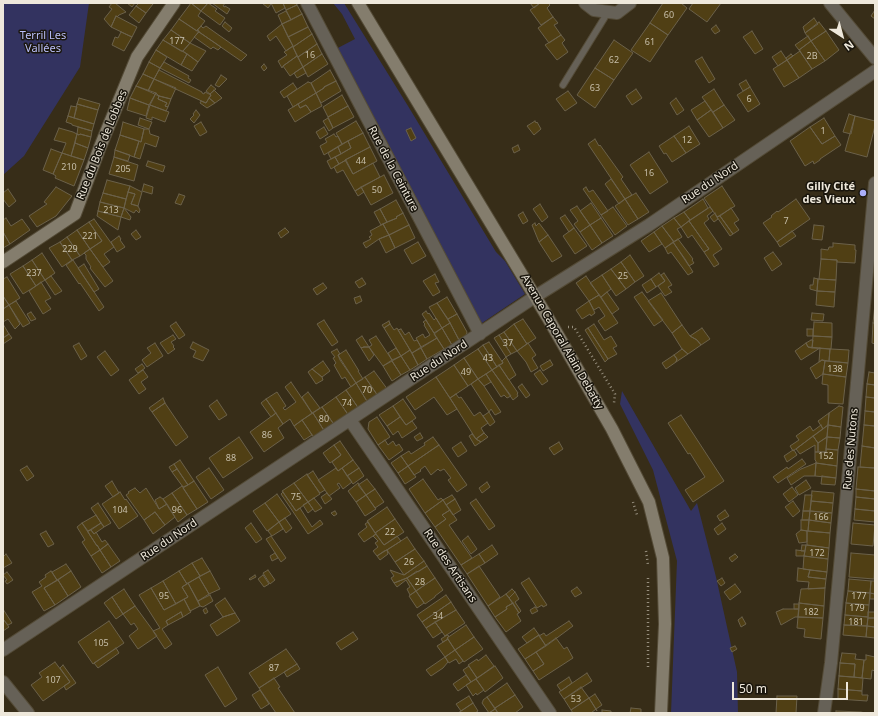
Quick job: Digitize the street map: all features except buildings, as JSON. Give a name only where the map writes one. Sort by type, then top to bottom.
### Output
[{"type":"main road","name":"Rue du Bois de Lobbes","points":[[3,262],[74,214],[137,57],[174,3]]},
{"type":"main road","name":"Avenue Caporal Alain Debatty","points":[[358,3],[536,296],[612,429],[650,502],[663,558],[665,624],[661,713]]},
{"type":"street","name":"Rue de la Ceinture","points":[[307,3],[480,334]]},
{"type":"street","points":[[585,3],[594,10],[617,13],[630,3]]},
{"type":"street","points":[[830,3],[875,58]]},
{"type":"street","name":"Rue du Nord","points":[[3,650],[536,296],[649,225],[875,71]]},
{"type":"street","name":"Rue des Nutons","points":[[824,713],[855,407],[875,185]]},
{"type":"street","name":"Rue des Artisans","points":[[350,420],[550,713]]},
{"type":"street","points":[[3,682],[28,713]]},
{"type":"lane","points":[[563,85],[608,12]]},
{"type":"path","points":[[631,497],[638,518]]},
{"type":"path","points":[[645,546],[648,566]]},
{"type":"path","points":[[648,574],[648,671]]},
{"type":"green space","name":"Terril Les Vallées","points":[[3,3],[89,3],[80,67],[24,156],[3,175]]},
{"type":"green space","points":[[333,3],[344,3],[496,252],[505,261],[525,294],[482,323],[474,312],[334,50],[355,39],[342,14]]},
{"type":"green space","points":[[622,391],[691,511],[697,503],[716,577],[737,672],[738,713],[671,713],[677,561],[653,470],[620,404]]},
{"type":"place","name":"Gilly Cité des Vieux","points":[[863,193]]}]
